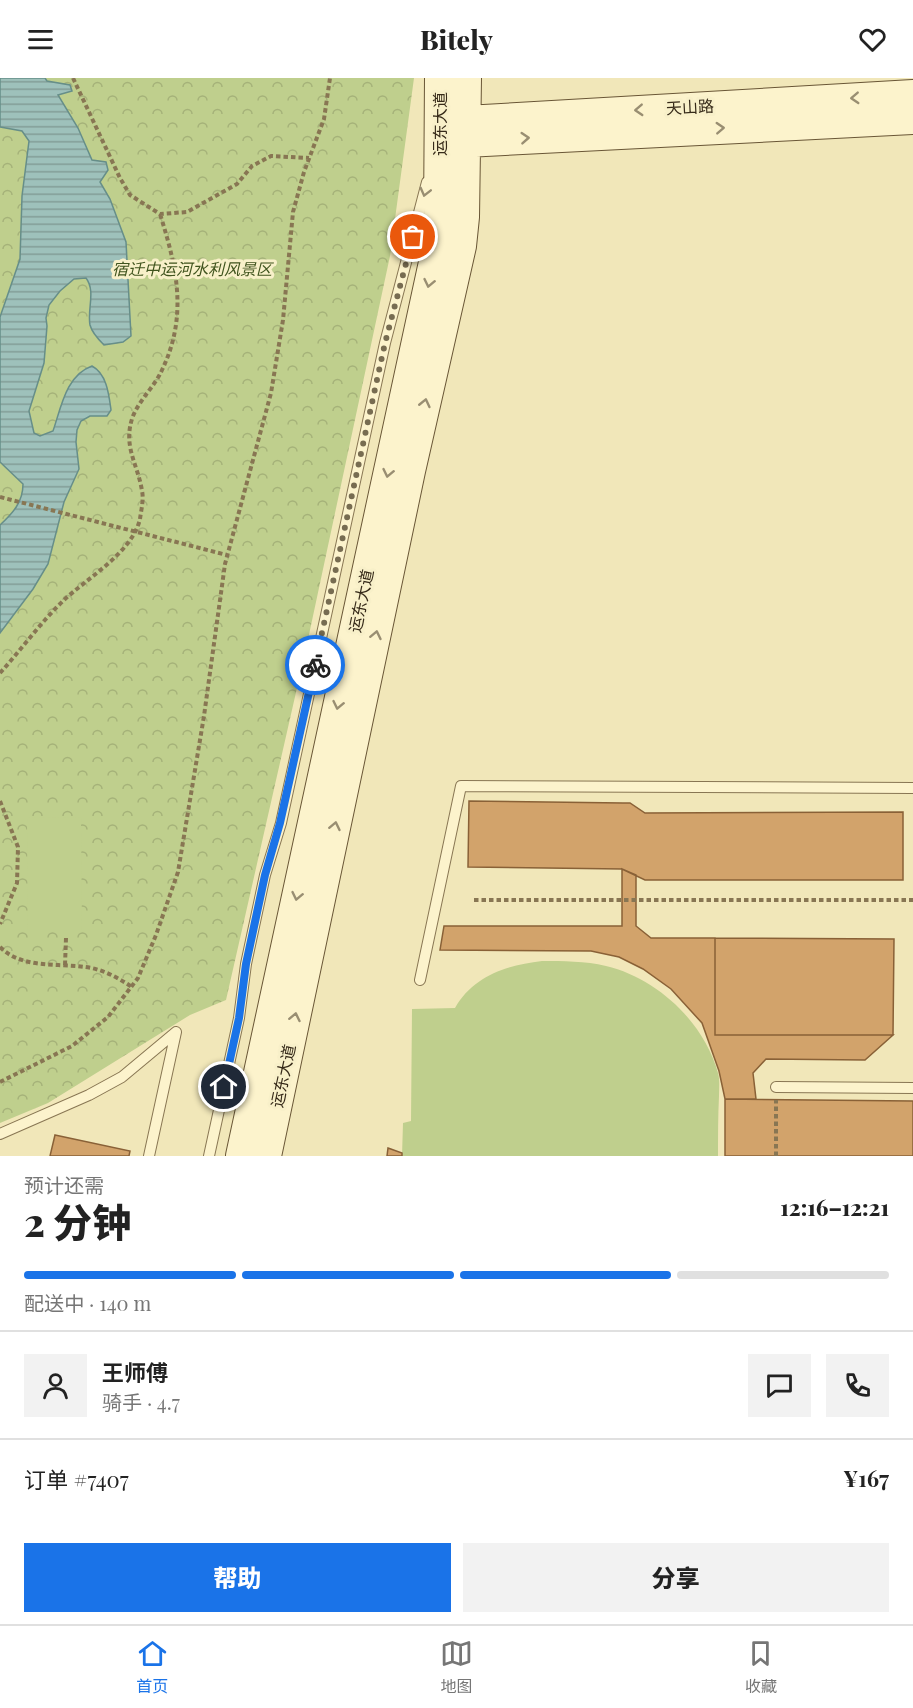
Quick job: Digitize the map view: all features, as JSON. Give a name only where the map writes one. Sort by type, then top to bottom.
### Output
[{"type":"main road","name":"运东大道","points":[[266,1156],[410,471],[460,246],[464,217],[457,133],[440,78]]},
{"type":"main road","name":"运东大道","points":[[241,1156],[436,253],[466,78]]},
{"type":"main road","name":"天山路","points":[[457,133],[913,95]]},
{"type":"main road","name":"天山路","points":[[457,133],[913,119]]},
{"type":"lane","points":[[209,1156],[239,1018],[246,964],[263,886],[286,800],[385,343],[457,133]]},
{"type":"lane","points":[[420,980],[461,786],[913,788]]},
{"type":"lane","points":[[0,1134],[89,1095],[122,1077],[176,1032],[148,1156]]},
{"type":"lane","points":[[776,1087],[913,1088]]},
{"type":"path","points":[[73,78],[130,195],[160,214],[187,212],[237,184],[252,166],[271,156],[309,158]]},
{"type":"path","points":[[0,1082],[72,1046],[108,1017],[138,978],[178,872],[204,716],[227,555],[272,393],[283,320],[293,212],[309,158],[324,119],[330,78]]},
{"type":"path","points":[[0,673],[62,602],[124,548],[140,520],[143,493],[131,454],[129,433],[133,415],[162,370],[174,338],[179,296],[172,254],[160,214]]},
{"type":"path","points":[[0,497],[227,555]]},
{"type":"path","points":[[0,801],[18,847],[17,884],[0,924]]},
{"type":"path","points":[[474,900],[913,900]]},
{"type":"path","points":[[65,965],[66,938]]},
{"type":"path","points":[[0,946],[27,962],[87,967],[115,976],[132,987]]},
{"type":"path","points":[[776,1087],[776,1156]]},
{"type":"green space","name":"宿迁中运河水利风景区","points":[[0,78],[414,78],[390,256],[307,644],[226,1000],[190,1015],[48,1103],[0,1123]]},
{"type":"green space","points":[[81,817],[82,931],[28,931],[27,818]]},
{"type":"green space","points":[[542,961],[590,963],[625,972],[660,992],[690,1020],[702,1036],[719,1076],[718,1156],[402,1156],[403,1123],[411,1121],[412,1009],[455,1008],[471,988],[492,974],[504,969]]},
{"type":"water","points":[[0,78],[45,78],[47,81],[70,85],[72,91],[58,95],[78,128],[92,160],[106,162],[108,170],[100,182],[110,199],[126,242],[131,336],[123,342],[104,345],[92,331],[89,319],[91,295],[86,278],[74,279],[49,305],[46,318],[44,363],[29,411],[34,433],[40,436],[53,431],[70,384],[83,370],[92,366],[104,379],[111,410],[107,416],[90,416],[81,421],[77,430],[76,442],[79,469],[64,502],[48,564],[33,589],[0,633],[0,525],[16,507],[23,484],[0,462],[0,317],[20,259],[22,196],[29,141],[22,131],[0,127]]},
{"type":"building","points":[[469,801],[630,803],[645,813],[903,812],[903,880],[645,880],[622,869],[468,867]]},
{"type":"building","points":[[622,869],[636,875],[636,926],[651,938],[715,938],[715,1035],[893,1035],[865,1060],[766,1059],[753,1073],[756,1099],[725,1099],[719,1071],[702,1023],[671,989],[643,969],[619,957],[591,951],[440,950],[444,926],[622,926]]},
{"type":"building","points":[[715,938],[894,939],[893,1035],[715,1035]]},
{"type":"building","points":[[725,1099],[913,1101],[913,1156],[725,1156]]},
{"type":"building","points":[[55,1135],[130,1151],[129,1156],[50,1156]]},
{"type":"building","points":[[388,1148],[402,1153],[402,1156],[387,1156]]},
{"type":"way so far","points":[[315,665],[385,343],[413,237]]},
{"type":"route","points":[[224,1087],[265,875],[280,823],[315,665]]}]
